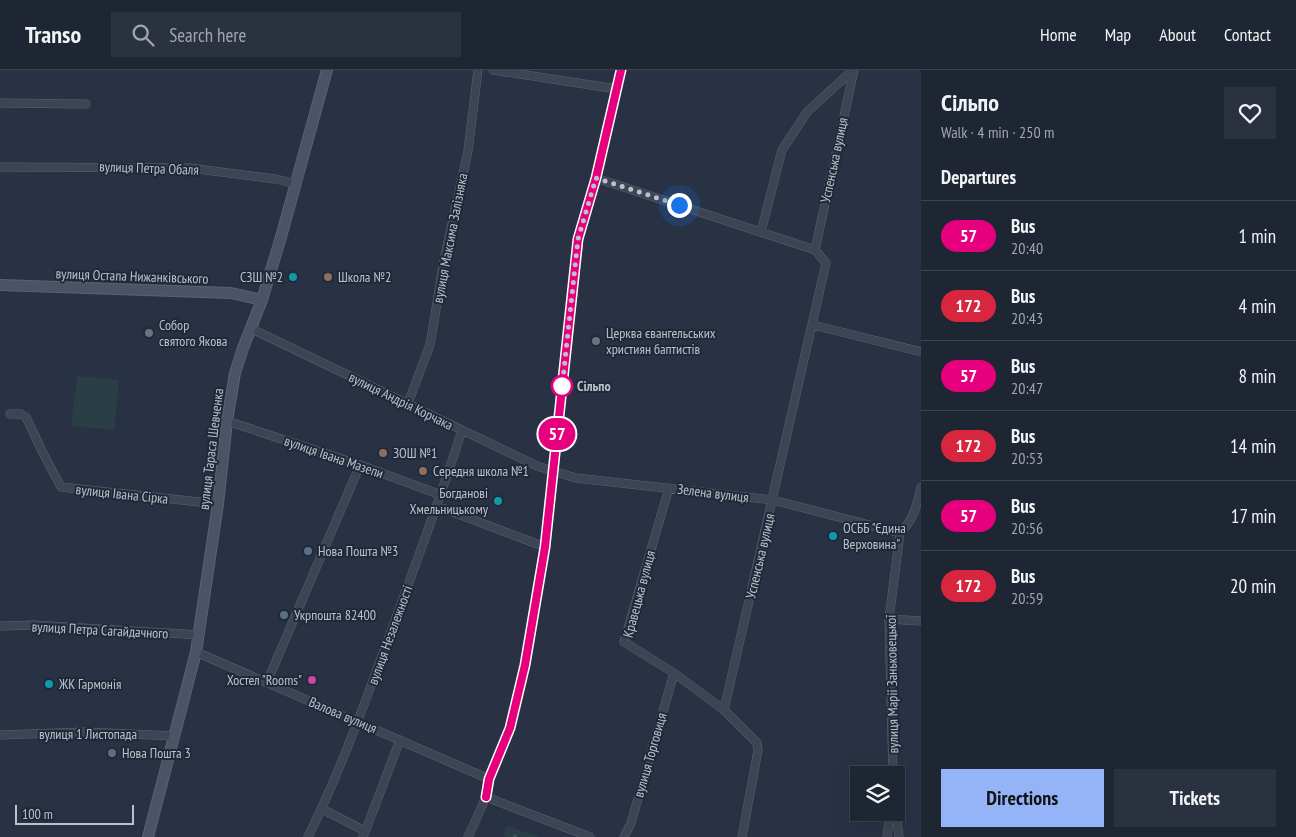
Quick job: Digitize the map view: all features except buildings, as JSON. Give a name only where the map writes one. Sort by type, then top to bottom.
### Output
[{"type":"main road","name":"вулиця Тараса Шевченка","points":[[151,836],[200,635],[227,421],[235,373],[250,328],[262,300],[327,70]]},
{"type":"main road","name":"вулиця Остапа Нижанківського","points":[[0,285],[231,293],[262,300]]},
{"type":"street","name":"вулиця Максима Залізняка","points":[[408,403],[430,345],[444,260],[468,151],[478,70]]},
{"type":"street","points":[[493,70],[617,89]]},
{"type":"street","points":[[468,837],[486,797],[489,779],[510,728],[525,665],[545,547],[578,239],[596,178],[621,70]]},
{"type":"street","points":[[761,232],[782,150],[807,112],[853,70]]},
{"type":"street","name":"Успенська вулиця","points":[[724,710],[826,263],[815,250],[853,70]]},
{"type":"street","points":[[0,103],[86,104]]},
{"type":"street","name":"вулиця Петра Обаля","points":[[0,167],[190,168],[276,179],[296,184]]},
{"type":"street","points":[[596,178],[815,250]]},
{"type":"street","points":[[813,325],[921,352]]},
{"type":"street","name":"вулиця Андрія Корчака","points":[[250,328],[537,466],[553,470]]},
{"type":"street","name":"вулиця Івана Сірка","points":[[10,414],[21,414],[26,417],[61,487],[218,504]]},
{"type":"street","name":"вулиця Івана Мазепи","points":[[227,421],[360,465],[441,495]]},
{"type":"street","name":"вулиця Незалежності","points":[[308,837],[322,809],[358,722],[441,495],[462,430]]},
{"type":"street","points":[[267,682],[360,465]]},
{"type":"street","name":"Зелена вулиця","points":[[553,470],[576,478],[773,500],[900,533]]},
{"type":"street","points":[[900,533],[909,525],[915,512],[921,487]]},
{"type":"street","name":"Кравецька вулиця","points":[[669,488],[624,642],[674,673],[724,710]]},
{"type":"street","points":[[437,506],[545,547]]},
{"type":"street","name":"вулиця Марії Заньковецької","points":[[893,766],[889,620],[900,533]]},
{"type":"street","points":[[889,620],[921,621]]},
{"type":"street","name":"вулиця Петра Сагайдачного","points":[[0,626],[34,626],[200,635]]},
{"type":"street","name":"Валова вулиця","points":[[196,652],[489,779]]},
{"type":"street","name":"вулиця Торговиця","points":[[624,837],[631,823],[674,673]]},
{"type":"street","points":[[724,710],[757,743],[758,750],[742,837]]},
{"type":"street","name":"вулиця 1 Листопада","points":[[0,735],[84,732],[175,736]]},
{"type":"street","points":[[322,809],[364,834],[400,740]]},
{"type":"street","points":[[486,797],[590,837]]},
{"type":"street","points":[[887,837],[889,821]]},
{"type":"street","points":[[897,821],[899,837]]},
{"type":"green space","points":[[77,376],[119,380],[114,430],[71,426]]},
{"type":"green space","points":[[507,826],[539,837],[506,837],[504,832]]},
{"type":"bus line","name":"57","points":[[486,797],[489,779],[510,728],[525,665],[545,547],[578,239],[596,178],[621,70]]},
{"type":"place","name":"СЗШ №2","points":[[293,277]]},
{"type":"place","name":"Школа №2","points":[[328,277]]},
{"type":"place","name":"Собор святого Якова","points":[[149,333]]},
{"type":"place","name":"Церква євангельських християн баптистів","points":[[596,341]]},
{"type":"place","name":"Сільпо","points":[[562,386]]},
{"type":"place","name":"ЗОШ №1","points":[[383,453]]},
{"type":"place","name":"Середня школа №1","points":[[423,471]]},
{"type":"place","name":"Богданові Хмельницькому","points":[[498,501]]},
{"type":"place","name":"ОСББ \"Єдина Верховина\"","points":[[833,536]]},
{"type":"place","name":"Нова Пошта №3","points":[[308,551]]},
{"type":"place","name":"Укрпошта 82400","points":[[284,615]]},
{"type":"place","name":"Хостел \"Rooms\"","points":[[312,680]]},
{"type":"place","name":"ЖК Гармонія","points":[[49,684]]},
{"type":"place","name":"Нова Пошта 3","points":[[112,753]]},
{"type":"route","points":[[562,386],[562,388],[578,239],[596,178],[679,205]]}]
